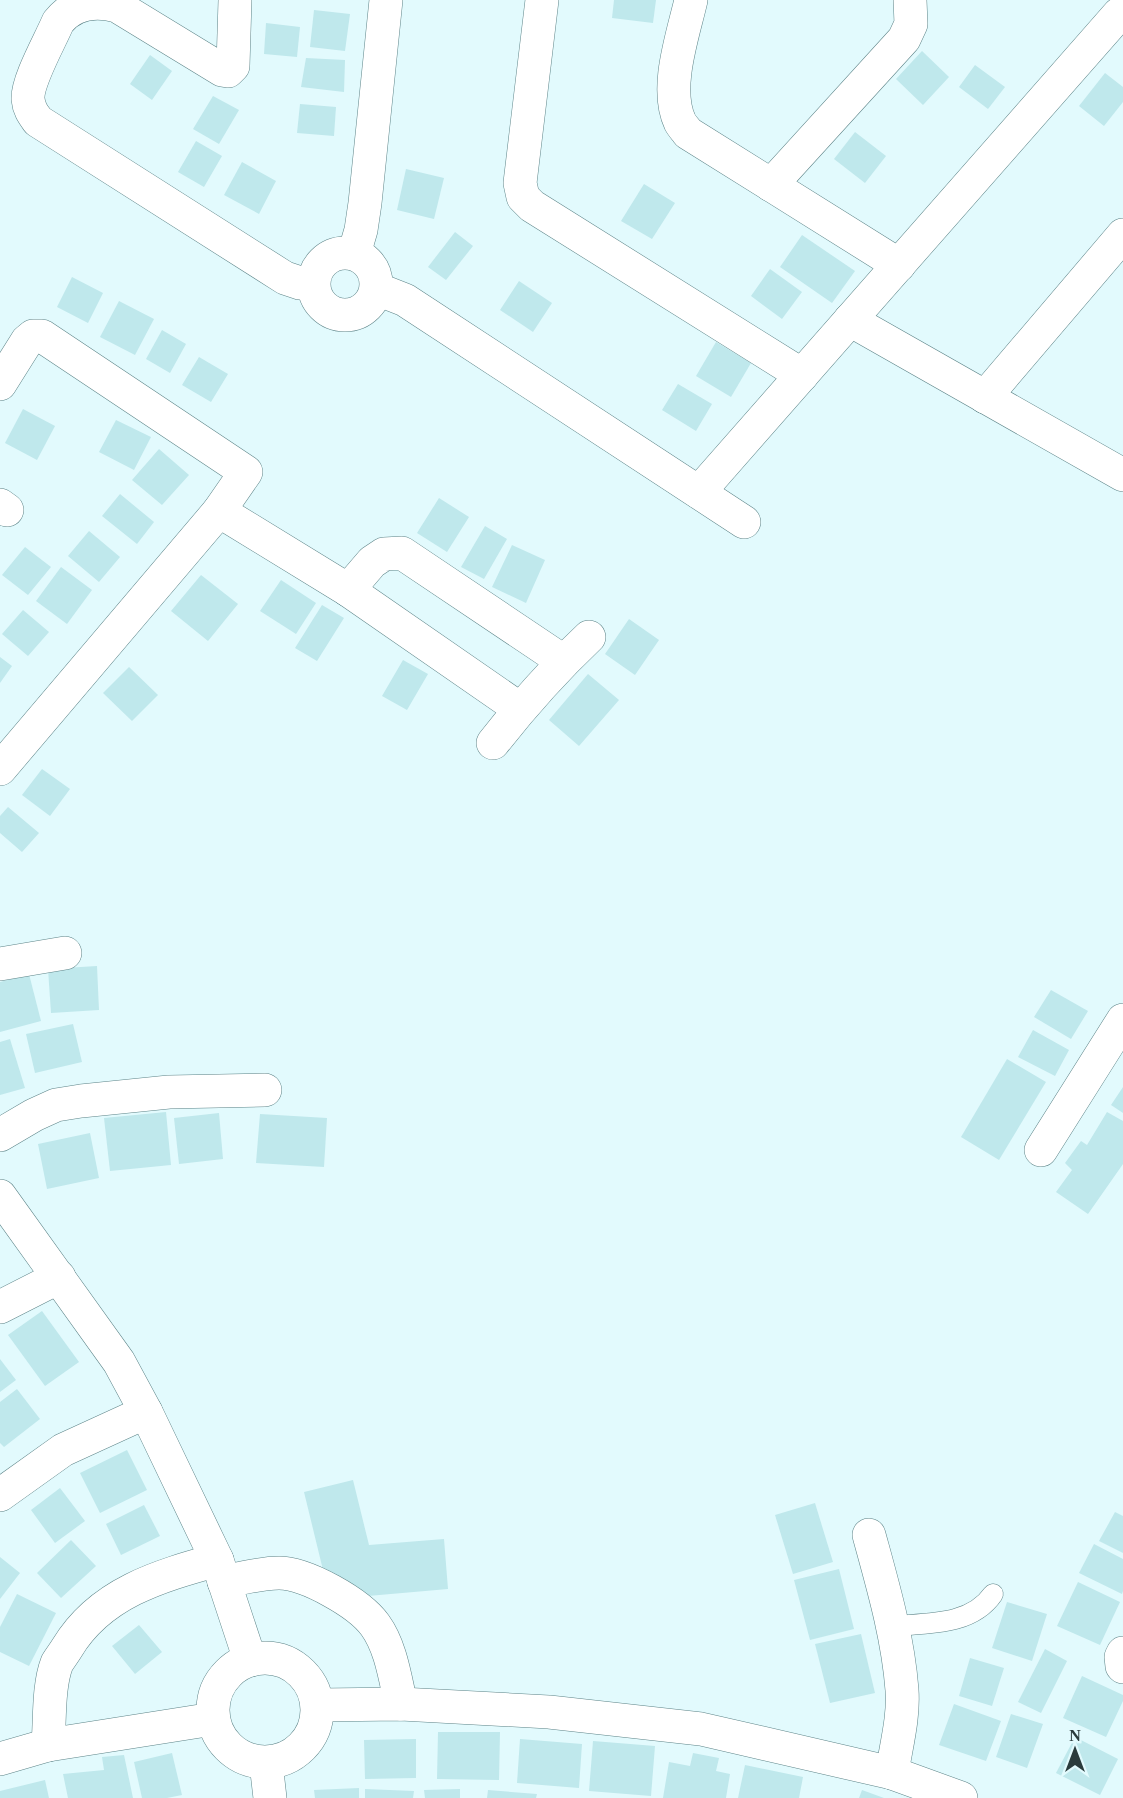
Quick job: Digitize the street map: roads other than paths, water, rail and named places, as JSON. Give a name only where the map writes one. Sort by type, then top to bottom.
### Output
[{"type":"street","points":[[235,0],[233,66],[228,70],[222,70],[117,6],[104,1],[74,7],[58,22],[29,88],[28,100],[31,112],[38,121],[285,278],[313,285]]},
{"type":"street","points":[[354,254],[365,204],[386,0]]},
{"type":"street","points":[[542,0],[520,183],[523,197],[532,206],[802,375]]},
{"type":"street","points":[[691,0],[676,67],[674,88],[680,122],[688,133],[899,265]]},
{"type":"street","points":[[771,185],[904,39],[911,24],[910,0]]},
{"type":"street","points":[[699,492],[899,265],[1117,11]]},
{"type":"street","points":[[985,397],[1123,235]]},
{"type":"street","points":[[344,253],[354,254],[364,259],[372,267],[377,289],[368,308],[356,314],[342,315],[330,311],[318,302],[313,285],[314,275],[325,259],[344,253]]},
{"type":"street","points":[[377,289],[405,300],[744,522]]},
{"type":"street","points":[[850,320],[985,397],[1119,466]]},
{"type":"street","points":[[0,384],[27,341],[33,336],[42,336],[246,472],[219,511],[0,769]]},
{"type":"street","points":[[219,511],[348,590],[520,709]]},
{"type":"street","points":[[348,590],[372,562],[384,554],[402,553],[563,661]]},
{"type":"street","points":[[493,743],[563,661],[589,637]]},
{"type":"street","points":[[0,964],[65,953]]},
{"type":"street","points":[[1041,1150],[1123,1020]]},
{"type":"street","points":[[0,1135],[33,1115],[56,1106],[81,1101],[169,1092],[265,1090]]},
{"type":"street","points":[[0,1196],[119,1362],[146,1412],[221,1571],[250,1660]]},
{"type":"street","points":[[0,1307],[59,1277]]},
{"type":"street","points":[[0,1495],[63,1450],[146,1412]]},
{"type":"street","points":[[869,1535],[893,1626],[902,1692],[901,1717],[892,1773]]},
{"type":"street","points":[[48,1745],[52,1688],[57,1664],[73,1638],[97,1611],[124,1593],[175,1572],[221,1571],[256,1575],[282,1573],[317,1583],[361,1609],[376,1626],[392,1662],[401,1704]]},
{"type":"street","points":[[1123,1653],[1121,1657],[1123,1667]]},
{"type":"street","points":[[268,1658],[286,1662],[302,1672],[313,1687],[318,1705],[317,1723],[310,1739],[298,1752],[283,1760],[266,1763],[248,1760],[231,1750],[219,1736],[213,1719],[213,1700],[220,1682],[233,1669],[250,1660],[268,1658]]},
{"type":"street","points":[[318,1705],[401,1704],[549,1712],[701,1729],[892,1773],[961,1798]]},
{"type":"street","points":[[0,1759],[48,1745],[213,1719]]},
{"type":"street","points":[[266,1763],[270,1798]]},
{"type":"lane","points":[[893,1626],[946,1622],[962,1618],[988,1601],[993,1594]]}]
